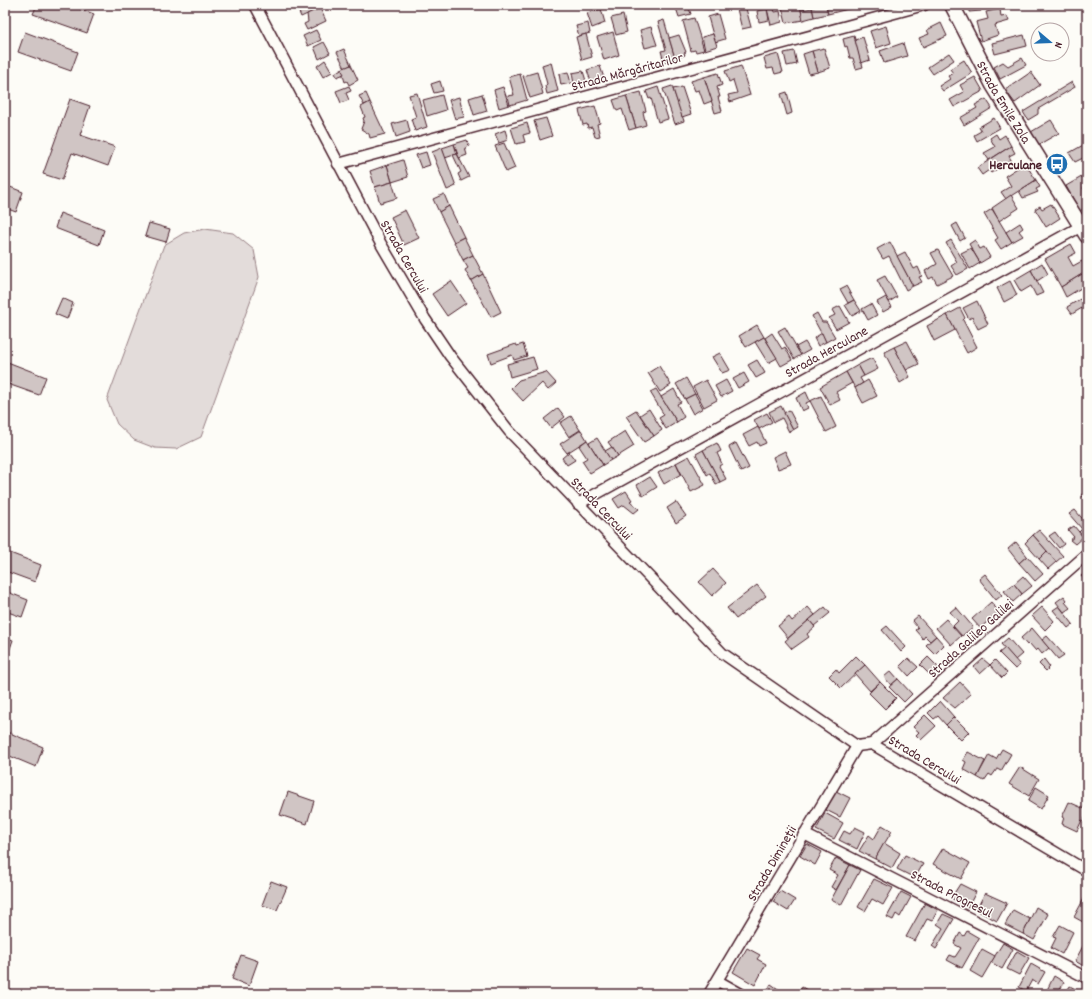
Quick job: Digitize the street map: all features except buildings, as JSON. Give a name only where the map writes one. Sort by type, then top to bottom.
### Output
[{"type":"main road","name":"Strada Emile Zola","points":[[952,5],[993,85],[1085,228]]},
{"type":"street","name":"Strada Cercului","points":[[255,5],[381,244],[425,319],[450,356],[509,431],[578,504],[722,653],[857,746],[872,744],[1087,871]]},
{"type":"street","name":"Strada Mărgăritarilor","points":[[338,164],[924,5]]},
{"type":"street","name":"Strada Herculane","points":[[578,504],[1085,228]]},
{"type":"street","name":"Strada Galileo Galilei","points":[[872,744],[1087,554]]},
{"type":"street","name":"Strada Dimineții","points":[[710,994],[857,746]]},
{"type":"street","name":"Strada Progresul","points":[[804,834],[1087,978]]},
{"type":"street","points":[[718,981],[741,994]]},
{"type":"shaded area","points":[[205,229],[233,233],[254,250],[259,277],[201,437],[176,449],[155,448],[134,440],[117,424],[107,400],[164,245],[184,233]]},
{"type":"place","name":"Herculane","points":[[1057,164]]}]
